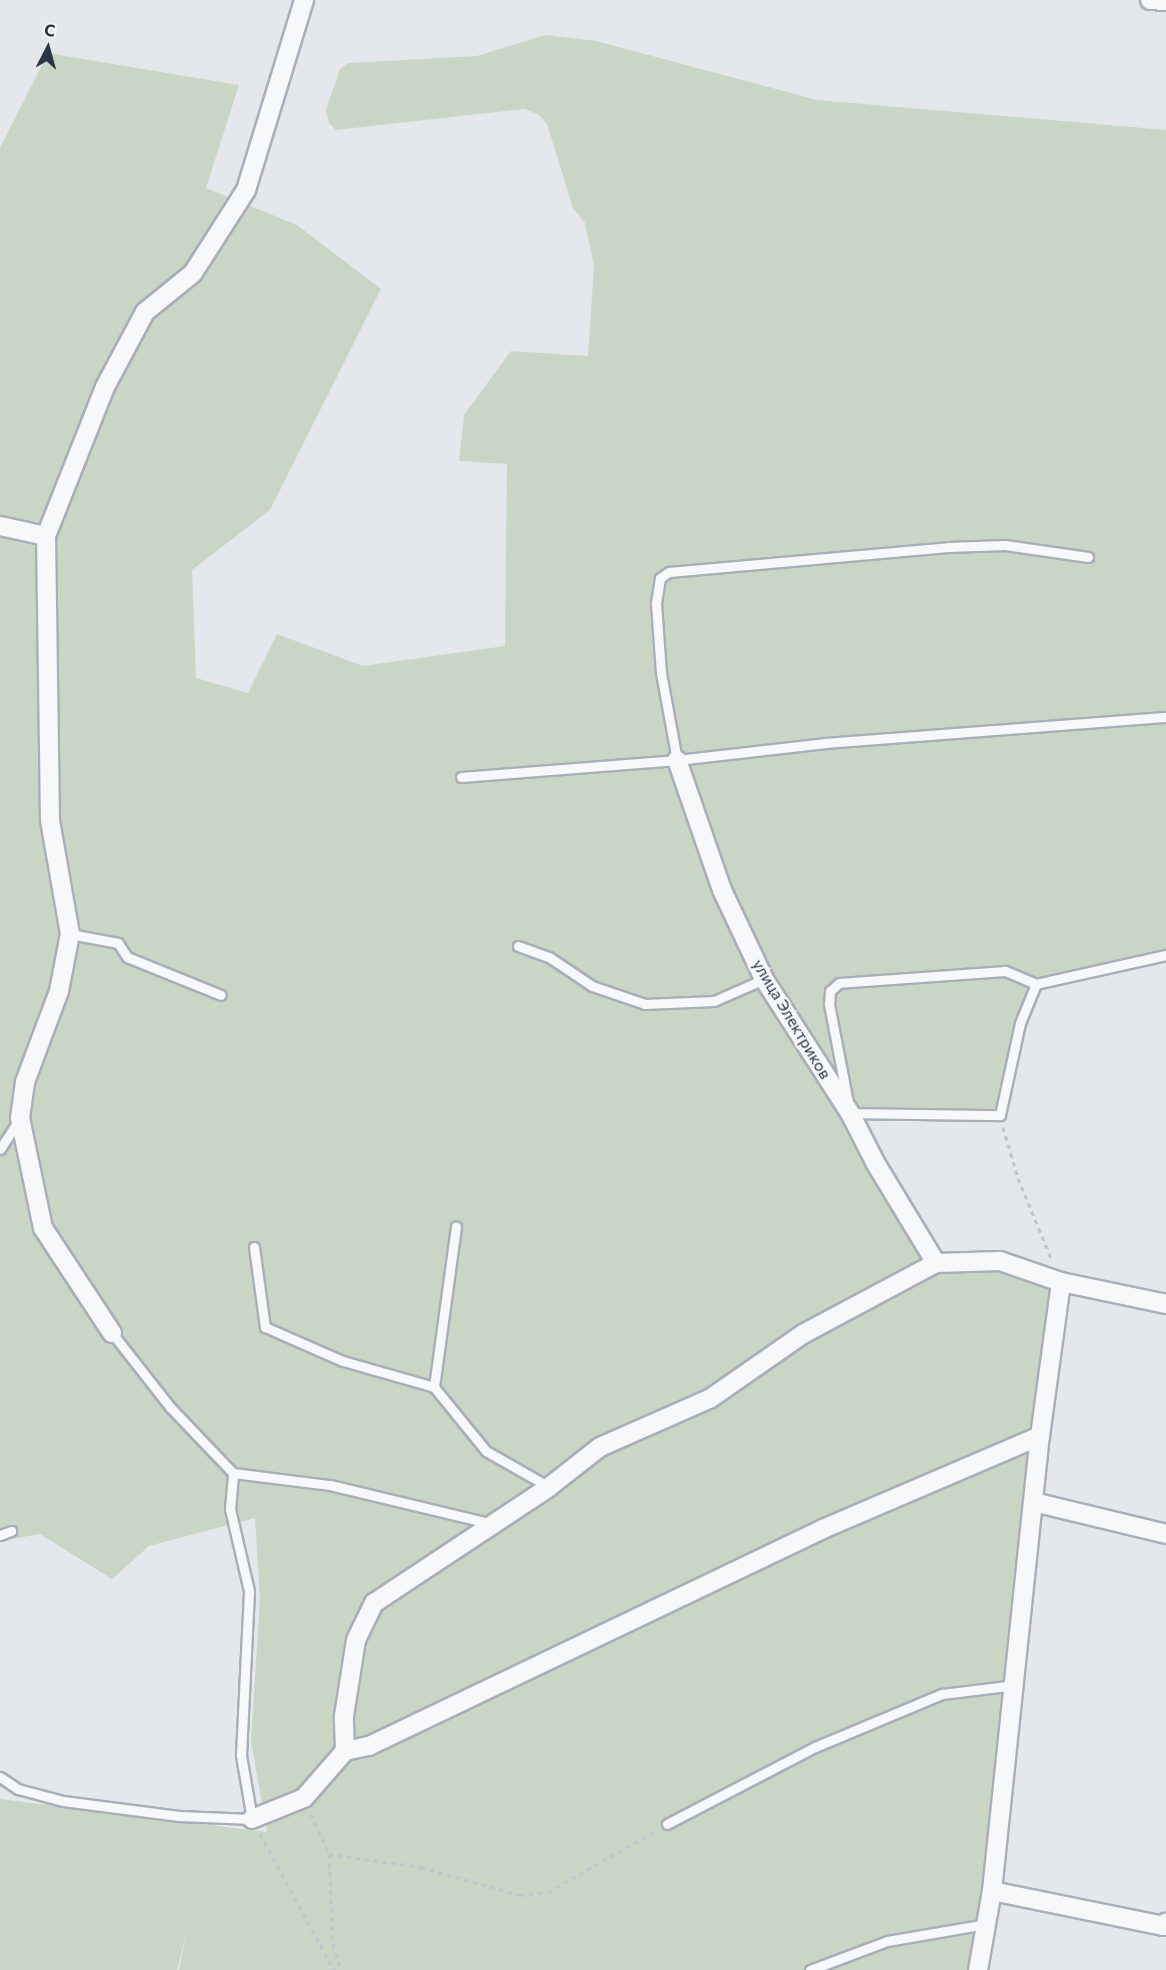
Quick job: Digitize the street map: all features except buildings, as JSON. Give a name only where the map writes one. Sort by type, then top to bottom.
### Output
[{"type":"street","points":[[112,1334],[43,1228],[20,1118],[25,1082],[59,990],[70,934],[50,819],[46,536],[105,387],[145,312],[193,273],[246,190],[304,0]]},
{"type":"street","points":[[1150,0],[1166,1]]},
{"type":"street","points":[[0,526],[46,536]]},
{"type":"street","name":"улица Электриков","points":[[677,760],[722,890],[764,979],[850,1113],[876,1164],[936,1263]]},
{"type":"street","points":[[345,1751],[344,1716],[356,1640],[374,1604],[549,1487],[600,1447],[711,1398],[803,1334],[936,1263],[1000,1261],[1061,1282],[1166,1304]]},
{"type":"street","points":[[978,1970],[992,1891],[1040,1436],[1061,1282]]},
{"type":"street","points":[[252,1819],[304,1798],[345,1751],[369,1746],[823,1529],[1040,1436]]},
{"type":"street","points":[[1034,1502],[1166,1534]]},
{"type":"street","points":[[992,1891],[1165,1928]]},
{"type":"lane","points":[[677,760],[661,673],[656,603],[660,578],[669,572],[948,547],[1005,545],[1088,556]]},
{"type":"lane","points":[[461,777],[677,760],[826,743],[1166,717]]},
{"type":"lane","points":[[70,934],[118,943],[127,957],[221,994]]},
{"type":"lane","points":[[518,946],[549,957],[592,986],[645,1004],[714,1001],[764,979]]},
{"type":"lane","points":[[1036,984],[1020,1023],[1000,1115],[850,1113],[829,1004],[830,991],[839,983],[1005,971],[1036,984],[1166,955]]},
{"type":"lane","points":[[0,1149],[20,1118]]},
{"type":"lane","points":[[434,1387],[456,1226]]},
{"type":"lane","points":[[254,1247],[265,1327],[343,1361],[434,1387],[486,1451],[549,1487]]},
{"type":"lane","points":[[112,1334],[170,1407],[233,1473],[330,1485],[493,1524]]},
{"type":"lane","points":[[0,1777],[18,1789],[63,1801],[179,1816],[252,1819],[241,1755],[249,1591],[230,1509],[233,1473]]},
{"type":"lane","points":[[0,1535],[11,1531]]},
{"type":"lane","points":[[668,1824],[815,1747],[942,1694],[1015,1685]]},
{"type":"lane","points":[[810,1970],[887,1941],[986,1924]]},
{"type":"path","points":[[1000,1115],[1018,1178],[1061,1282]]},
{"type":"path","points":[[304,1798],[329,1854],[333,1944],[341,1970]]},
{"type":"path","points":[[252,1819],[292,1899],[334,1970]]},
{"type":"path","points":[[329,1854],[421,1867],[520,1895],[548,1892],[668,1824]]},
{"type":"green space","points":[[545,35],[596,41],[817,100],[1166,130],[1166,955],[1036,984],[1020,1023],[1000,1115],[851,1113],[890,1169],[936,1263],[1000,1261],[1061,1282],[978,1970],[179,1970],[187,1931],[177,1970],[0,1970],[0,1799],[267,1832],[251,1741],[260,1598],[255,1518],[149,1546],[112,1579],[40,1534],[0,1541],[0,148],[48,53],[239,85],[206,188],[297,225],[381,289],[270,510],[192,570],[196,678],[248,693],[277,634],[363,666],[505,646],[507,464],[459,461],[464,415],[511,351],[588,356],[594,266],[585,223],[573,208],[547,124],[538,114],[524,109],[336,130],[329,123],[326,110],[340,69],[348,63],[477,56]]}]
